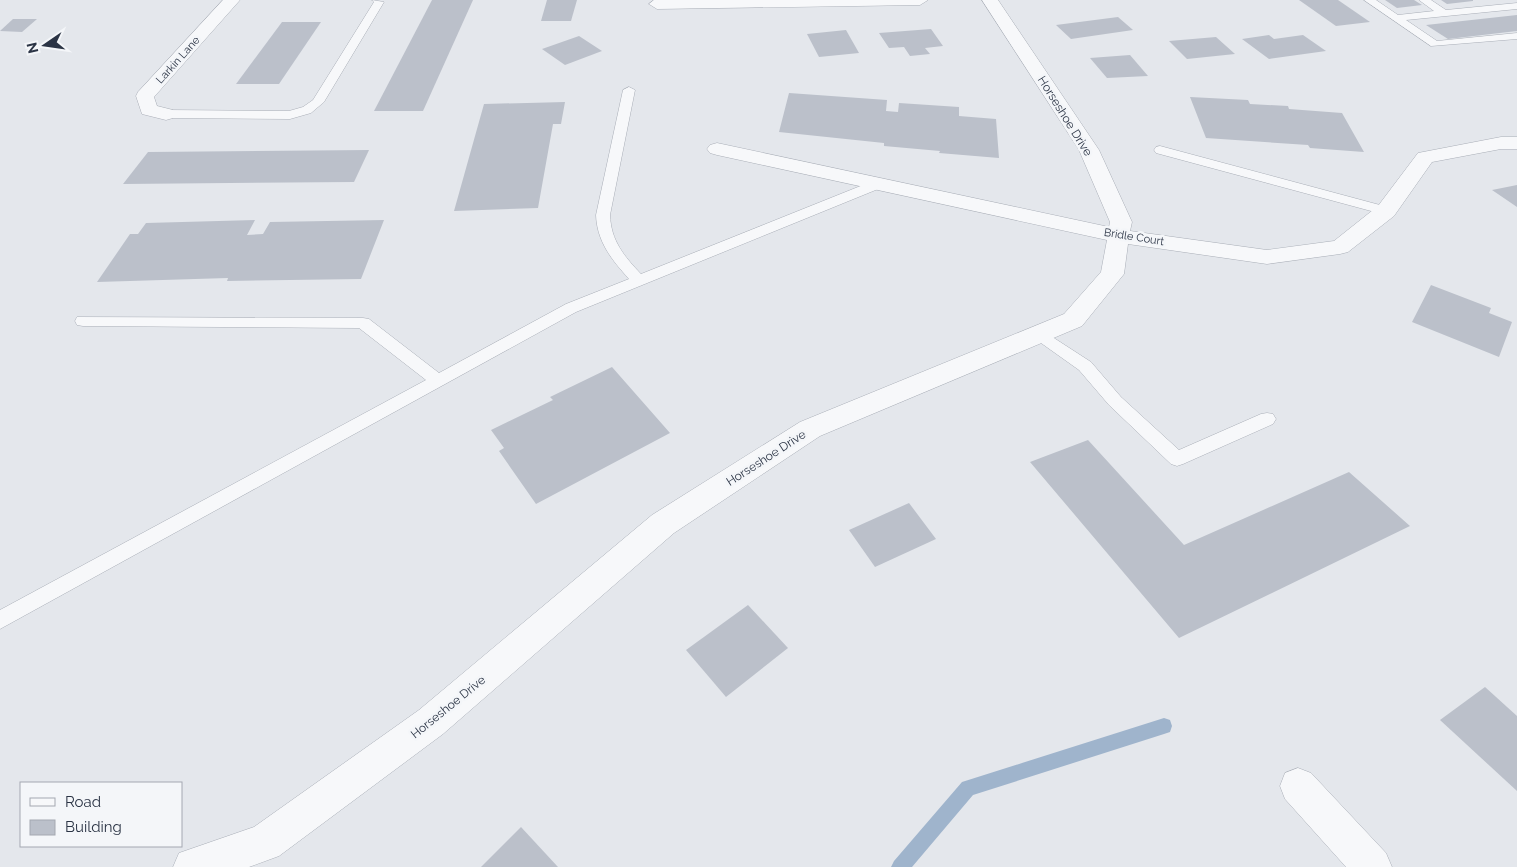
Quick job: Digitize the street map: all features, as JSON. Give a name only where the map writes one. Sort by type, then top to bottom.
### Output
[{"type":"street","name":"Larkin Lane","points":[[166,114],[149,110],[145,96],[232,0]]},
{"type":"street","points":[[657,4],[920,0]]},
{"type":"street","name":"Horseshoe Drive","points":[[193,867],[265,842],[431,722],[663,524],[810,429],[1073,320],[1112,274],[1121,222],[1088,150],[990,0]]},
{"type":"street","name":"Bridle Court","points":[[717,149],[1119,236],[1267,257],[1340,248],[1386,211],[1426,157],[1501,143],[1517,142]]},
{"type":"street","points":[[1298,786],[1372,867]]},
{"type":"lane","points":[[166,114],[290,115],[307,110],[318,102],[379,2],[377,0]]},
{"type":"lane","points":[[1369,0],[1435,44],[1517,36]]},
{"type":"lane","points":[[1424,0],[1444,13]]},
{"type":"lane","points":[[1482,0],[1496,8]]},
{"type":"lane","points":[[1396,18],[1517,6]]},
{"type":"lane","points":[[629,90],[603,215],[602,228],[607,241],[618,258],[639,281]]},
{"type":"lane","points":[[1160,150],[1386,211]]},
{"type":"lane","points":[[0,620],[571,308],[878,184]]},
{"type":"lane","points":[[82,321],[363,323],[438,380]]},
{"type":"lane","points":[[1040,334],[1085,366],[1115,401],[1177,458],[1267,419]]},
{"type":"building","points":[[432,0],[473,0],[423,111],[374,111]]},
{"type":"building","points":[[547,0],[577,0],[571,21],[541,21]]},
{"type":"building","points":[[1299,0],[1338,0],[1370,22],[1336,26]]},
{"type":"building","points":[[1385,0],[1414,0],[1422,5],[1397,8]]},
{"type":"building","points":[[1441,0],[1473,0],[1473,1],[1447,4]]},
{"type":"building","points":[[1517,15],[1517,31],[1448,39],[1426,25]]},
{"type":"building","points":[[1118,17],[1133,30],[1071,39],[1056,25]]},
{"type":"building","points":[[13,19],[37,19],[22,32],[0,31]]},
{"type":"building","points":[[282,22],[321,22],[279,84],[236,84]]},
{"type":"building","points":[[931,29],[943,46],[925,48],[930,54],[910,56],[904,47],[889,48],[879,33]]},
{"type":"building","points":[[846,30],[859,53],[819,57],[807,34]]},
{"type":"building","points":[[1269,35],[1274,39],[1303,35],[1326,51],[1269,59],[1242,39]]},
{"type":"building","points":[[579,36],[602,51],[565,65],[542,49]]},
{"type":"building","points":[[1216,37],[1235,54],[1187,59],[1169,41]]},
{"type":"building","points":[[1130,55],[1148,76],[1107,78],[1090,58]]},
{"type":"building","points":[[789,93],[887,100],[886,111],[898,112],[899,103],[959,107],[959,116],[996,119],[999,158],[939,153],[940,151],[884,146],[884,143],[779,132]]},
{"type":"building","points":[[1190,97],[1248,100],[1250,104],[1288,106],[1289,109],[1342,113],[1364,152],[1310,148],[1308,145],[1206,138]]},
{"type":"building","points":[[565,102],[561,124],[553,124],[538,208],[454,211],[484,104]]},
{"type":"building","points":[[369,150],[354,182],[123,184],[148,152]]},
{"type":"building","points":[[1517,185],[1517,207],[1492,190]]},
{"type":"building","points":[[255,220],[247,235],[263,234],[270,222],[384,220],[361,279],[227,281],[228,278],[97,282],[130,234],[138,234],[146,223]]},
{"type":"building","points":[[1431,285],[1491,308],[1489,313],[1512,322],[1499,357],[1412,322]]},
{"type":"building","points":[[612,367],[670,433],[536,504],[499,451],[504,448],[491,430],[553,400],[550,397]]},
{"type":"building","points":[[1088,440],[1184,545],[1349,472],[1410,526],[1179,638],[1030,462]]},
{"type":"building","points":[[909,503],[936,539],[875,567],[849,530]]},
{"type":"building","points":[[748,605],[788,648],[726,697],[686,650]]},
{"type":"building","points":[[1485,687],[1517,716],[1517,791],[1440,720]]},
{"type":"building","points":[[521,827],[558,867],[481,867]]},
{"type":"waterway","points":[[900,867],[968,788],[1164,726]]}]
